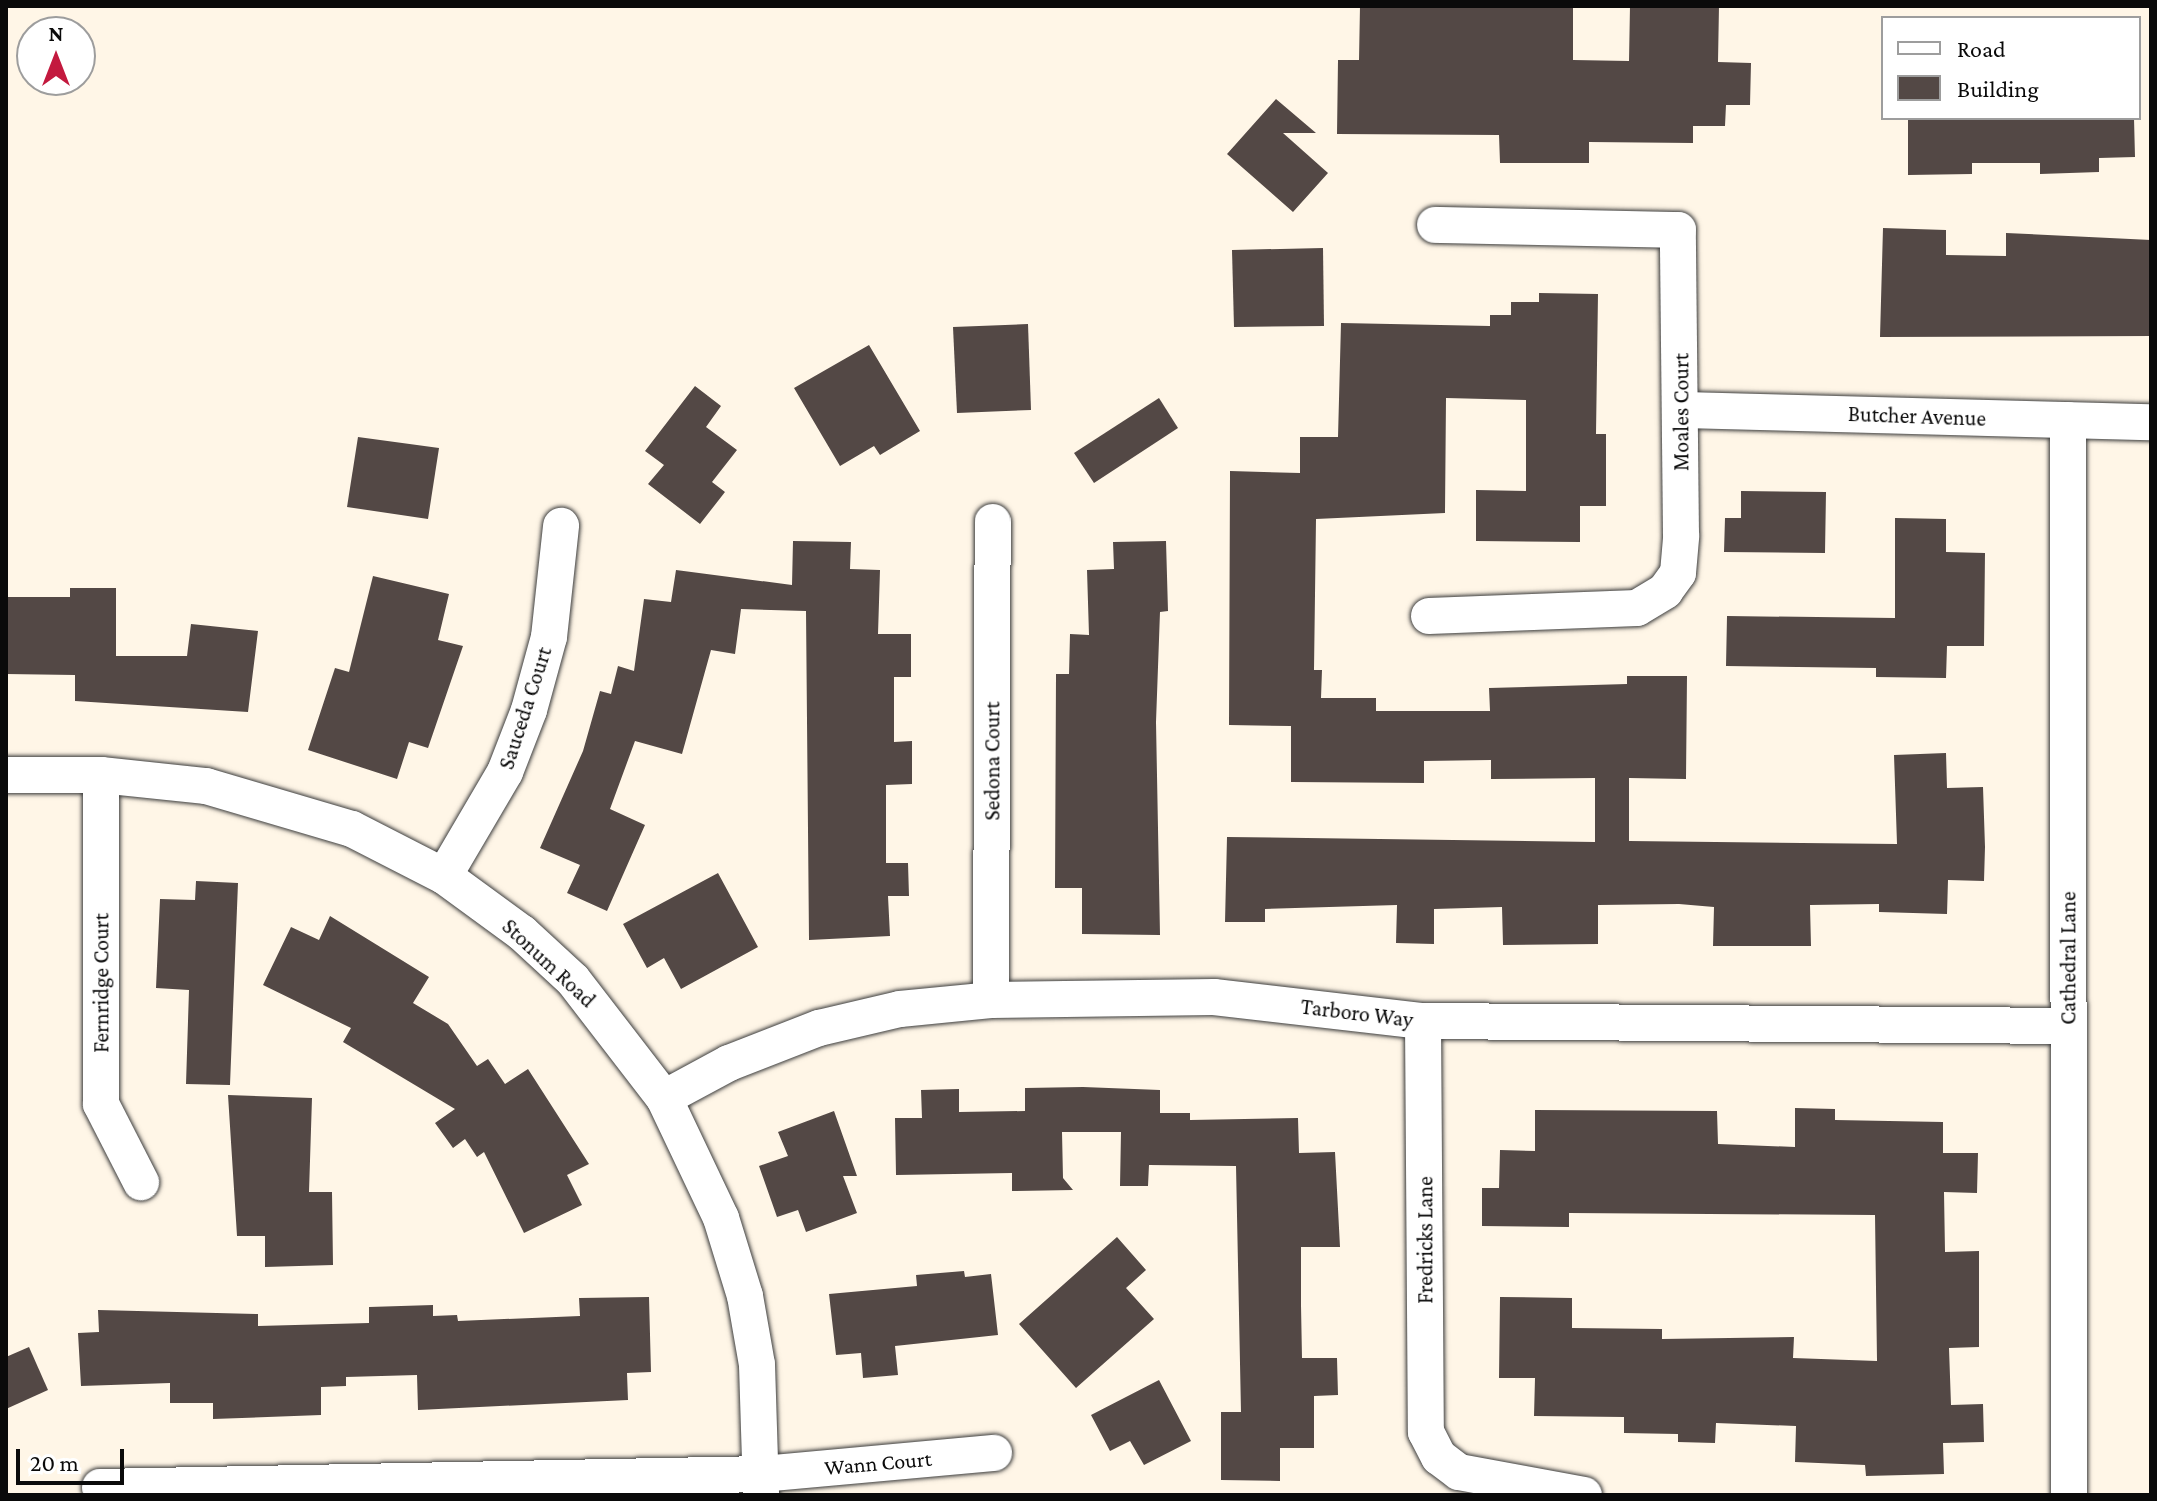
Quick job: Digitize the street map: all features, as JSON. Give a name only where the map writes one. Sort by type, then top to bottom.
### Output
[{"type":"street","name":"Moales Court","points":[[1429,616],[1637,608],[1665,591],[1678,573],[1683,410],[1678,230],[1435,225]]},
{"type":"street","name":"Butcher Avenue","points":[[1683,410],[2151,422]]},
{"type":"street","name":"Cathedral Lane","points":[[2068,420],[2069,1495]]},
{"type":"street","name":"Sedona Court","points":[[991,1000],[993,522]]},
{"type":"street","name":"Sauceda Court","points":[[444,876],[505,772],[529,710],[549,637],[561,526]]},
{"type":"street","name":"Stonum Road","points":[[6,775],[101,775],[206,786],[285,805],[352,829],[444,876],[522,933],[573,980],[664,1098],[721,1218],[745,1296],[757,1365],[761,1484]]},
{"type":"street","name":"Fernridge Court","points":[[101,775],[101,1104],[141,1182]]},
{"type":"street","name":"Tarboro Way","points":[[664,1098],[729,1063],[819,1028],[900,1009],[991,1000],[1214,997],[1423,1021],[2068,1026]]},
{"type":"street","name":"Fredricks Lane","points":[[1423,1021],[1426,1432],[1439,1457],[1479,1478],[1584,1495]]},
{"type":"street","name":"Wann Court","points":[[100,1487],[761,1484],[994,1453]]},
{"type":"building","points":[[1360,6],[1573,6],[1573,60],[1629,61],[1630,6],[1719,6],[1718,62],[1751,63],[1750,105],[1726,105],[1725,126],[1693,126],[1693,143],[1589,142],[1589,163],[1500,163],[1499,135],[1337,134],[1338,60],[1359,60]]},
{"type":"building","points":[[1276,99],[1316,133],[1283,133],[1328,173],[1293,212],[1227,154]]},
{"type":"building","points":[[1908,120],[2134,120],[2135,157],[2099,158],[2099,172],[2040,174],[2040,163],[1972,163],[1972,174],[1908,175]]},
{"type":"building","points":[[1883,228],[1946,230],[1946,255],[2006,256],[2006,233],[2151,240],[2151,336],[1880,337]]},
{"type":"building","points":[[1323,248],[1324,326],[1234,327],[1232,250]]},
{"type":"building","points":[[1539,293],[1598,294],[1596,434],[1606,434],[1606,506],[1580,506],[1580,542],[1476,541],[1476,490],[1526,491],[1526,400],[1446,398],[1445,513],[1316,519],[1314,670],[1322,670],[1321,698],[1376,698],[1376,711],[1490,711],[1489,688],[1627,684],[1627,676],[1687,676],[1686,779],[1629,778],[1629,841],[1897,844],[1894,755],[1946,753],[1947,788],[1983,787],[1985,847],[1984,881],[1948,880],[1947,914],[1879,912],[1879,904],[1810,905],[1811,946],[1713,946],[1714,907],[1679,904],[1598,905],[1598,944],[1503,945],[1502,907],[1434,909],[1434,944],[1396,943],[1397,905],[1265,909],[1265,922],[1225,922],[1227,837],[1595,842],[1595,778],[1491,779],[1491,760],[1424,761],[1424,783],[1291,782],[1291,726],[1229,725],[1230,471],[1300,473],[1300,437],[1338,437],[1341,323],[1490,326],[1490,315],[1511,315],[1511,302],[1539,302]]},
{"type":"building","points":[[1028,324],[1031,410],[957,413],[953,327]]},
{"type":"building","points":[[869,345],[920,431],[880,455],[874,446],[840,466],[794,388]]},
{"type":"building","points":[[695,386],[721,406],[706,427],[737,450],[712,482],[725,492],[700,524],[648,484],[664,465],[645,451]]},
{"type":"building","points":[[1159,398],[1178,428],[1094,483],[1074,453]]},
{"type":"building","points":[[358,437],[439,448],[428,519],[347,507]]},
{"type":"building","points":[[1741,491],[1826,492],[1825,553],[1724,552],[1725,518],[1741,518]]},
{"type":"building","points":[[1895,518],[1946,519],[1946,552],[1985,553],[1984,646],[1947,646],[1946,678],[1876,677],[1876,668],[1726,666],[1727,616],[1895,618]]},
{"type":"building","points":[[793,541],[851,542],[850,569],[880,570],[878,634],[911,634],[911,677],[894,677],[894,742],[912,741],[912,784],[886,785],[886,863],[908,863],[909,896],[888,896],[890,936],[809,940],[806,611],[741,609],[735,654],[711,650],[682,754],[635,741],[610,809],[645,825],[607,911],[567,893],[580,865],[540,848],[583,751],[600,691],[611,694],[618,666],[634,671],[644,599],[671,602],[676,570],[792,585]]},
{"type":"building","points":[[1166,541],[1168,611],[1160,612],[1156,722],[1160,935],[1082,934],[1082,888],[1055,888],[1056,674],[1069,674],[1070,634],[1089,635],[1087,570],[1114,569],[1113,542]]},
{"type":"building","points":[[373,576],[449,594],[438,640],[463,646],[428,748],[409,742],[397,779],[308,750],[335,668],[349,672]]},
{"type":"building","points":[[70,588],[116,588],[116,656],[187,656],[191,624],[258,631],[248,712],[75,701],[75,675],[6,674],[6,597],[70,597]]},
{"type":"building","points":[[718,873],[758,947],[681,989],[664,958],[647,968],[623,924]]},
{"type":"building","points":[[196,881],[238,883],[230,1085],[186,1084],[189,990],[156,988],[160,899],[195,900]]},
{"type":"building","points":[[330,916],[429,977],[413,1003],[448,1024],[477,1066],[488,1059],[505,1084],[528,1069],[589,1164],[567,1175],[582,1205],[524,1233],[484,1152],[477,1157],[465,1139],[453,1148],[435,1123],[455,1109],[343,1042],[351,1028],[263,985],[291,927],[319,940]]},
{"type":"building","points":[[1025,1088],[1160,1090],[1160,1113],[1190,1113],[1190,1120],[1298,1118],[1299,1153],[1335,1152],[1340,1247],[1301,1247],[1301,1305],[1302,1358],[1337,1358],[1338,1395],[1314,1396],[1314,1448],[1280,1448],[1280,1481],[1221,1480],[1221,1412],[1241,1412],[1236,1166],[1149,1165],[1148,1186],[1120,1186],[1121,1132],[1062,1132],[1063,1178],[1073,1190],[1012,1191],[1012,1173],[896,1175],[895,1118],[922,1118],[921,1090],[959,1089],[959,1112],[1025,1111]]},
{"type":"building","points":[[228,1095],[312,1098],[309,1192],[332,1192],[333,1265],[265,1267],[265,1236],[237,1236]]},
{"type":"building","points":[[1795,1108],[1835,1109],[1835,1120],[1943,1122],[1943,1153],[1978,1153],[1977,1193],[1944,1192],[1945,1252],[1979,1251],[1979,1347],[1949,1348],[1951,1405],[1983,1404],[1984,1442],[1943,1443],[1944,1474],[1866,1476],[1865,1465],[1795,1462],[1796,1426],[1716,1423],[1715,1443],[1678,1442],[1678,1434],[1624,1433],[1624,1417],[1534,1416],[1535,1378],[1499,1378],[1500,1297],[1572,1298],[1572,1328],[1662,1329],[1662,1339],[1794,1337],[1793,1358],[1877,1361],[1875,1215],[1569,1213],[1569,1227],[1482,1226],[1482,1188],[1499,1188],[1500,1150],[1535,1151],[1535,1110],[1717,1111],[1718,1144],[1795,1147]]},
{"type":"building","points":[[834,1111],[857,1176],[843,1176],[857,1213],[806,1232],[798,1210],[777,1217],[759,1166],[788,1156],[778,1132]]},
{"type":"building","points":[[1117,1237],[1146,1270],[1126,1288],[1154,1319],[1076,1388],[1019,1324]]},
{"type":"building","points":[[964,1271],[965,1277],[991,1274],[998,1335],[895,1346],[898,1375],[863,1378],[861,1353],[836,1355],[829,1294],[917,1286],[916,1275]]},
{"type":"building","points":[[649,1297],[651,1372],[627,1373],[628,1400],[418,1410],[417,1375],[346,1377],[346,1386],[321,1387],[321,1415],[213,1419],[213,1403],[170,1403],[170,1383],[81,1386],[78,1333],[99,1332],[98,1310],[258,1314],[258,1326],[369,1323],[369,1307],[433,1305],[433,1316],[457,1315],[458,1321],[580,1316],[579,1298]]},
{"type":"building","points":[[29,1347],[48,1390],[6,1409],[6,1357]]},
{"type":"building","points":[[1159,1380],[1191,1441],[1144,1465],[1130,1441],[1110,1451],[1091,1415]]}]
